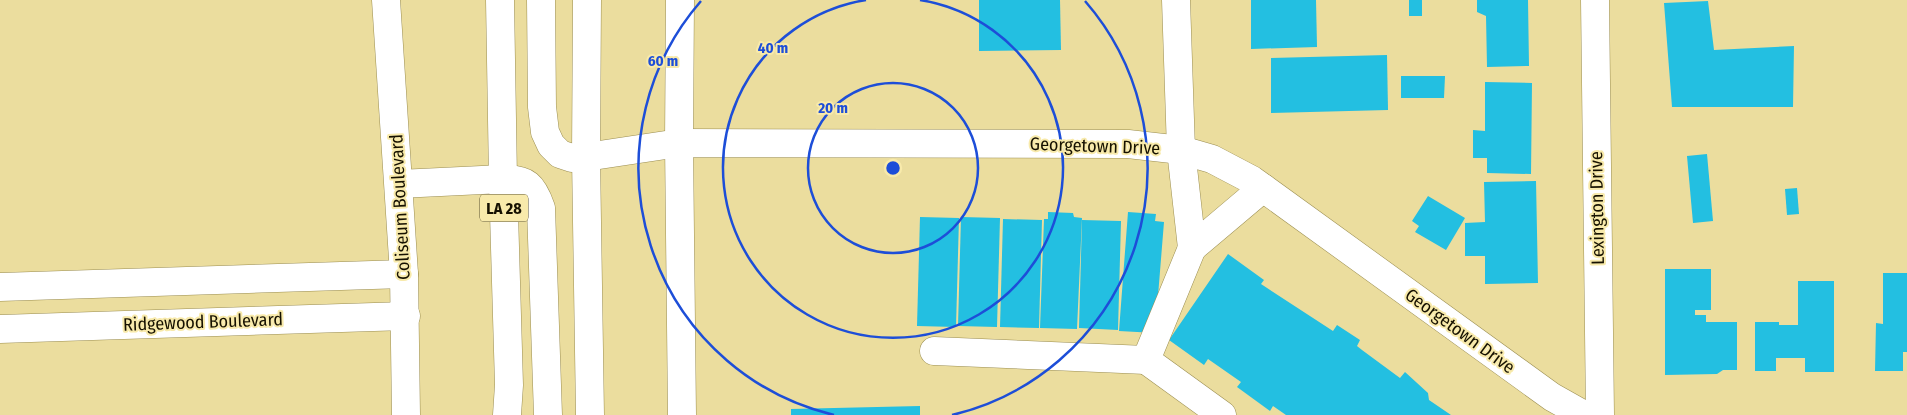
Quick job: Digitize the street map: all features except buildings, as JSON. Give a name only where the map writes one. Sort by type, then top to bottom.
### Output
[{"type":"main road","name":"Coliseum Boulevard","points":[[386,0],[404,274],[406,415]]},
{"type":"main road","name":"LA 28","points":[[500,0],[509,385],[508,415]]},
{"type":"main road","name":"Georgetown Drive","points":[[541,0],[542,107],[545,132],[551,145],[560,154],[572,158],[586,157],[679,143],[1128,144],[1180,150],[1212,159],[1252,180],[1552,397],[1584,415]]},
{"type":"main road","points":[[587,0],[586,157],[590,415]]},
{"type":"main road","points":[[680,0],[679,143],[682,415]]},
{"type":"main road","points":[[1176,0],[1180,150],[1192,248]]},
{"type":"main road","name":"Lexington Drive","points":[[1595,0],[1600,415]]},
{"type":"main road","points":[[399,184],[517,179],[528,183],[536,193],[541,208],[548,415]]},
{"type":"main road","points":[[1146,360],[1192,248],[1262,188]]},
{"type":"main road","points":[[0,287],[404,274]]},
{"type":"main road","name":"Ridgewood Boulevard","points":[[0,328],[406,316]]},
{"type":"main road","points":[[934,351],[1146,360],[1222,415]]}]
